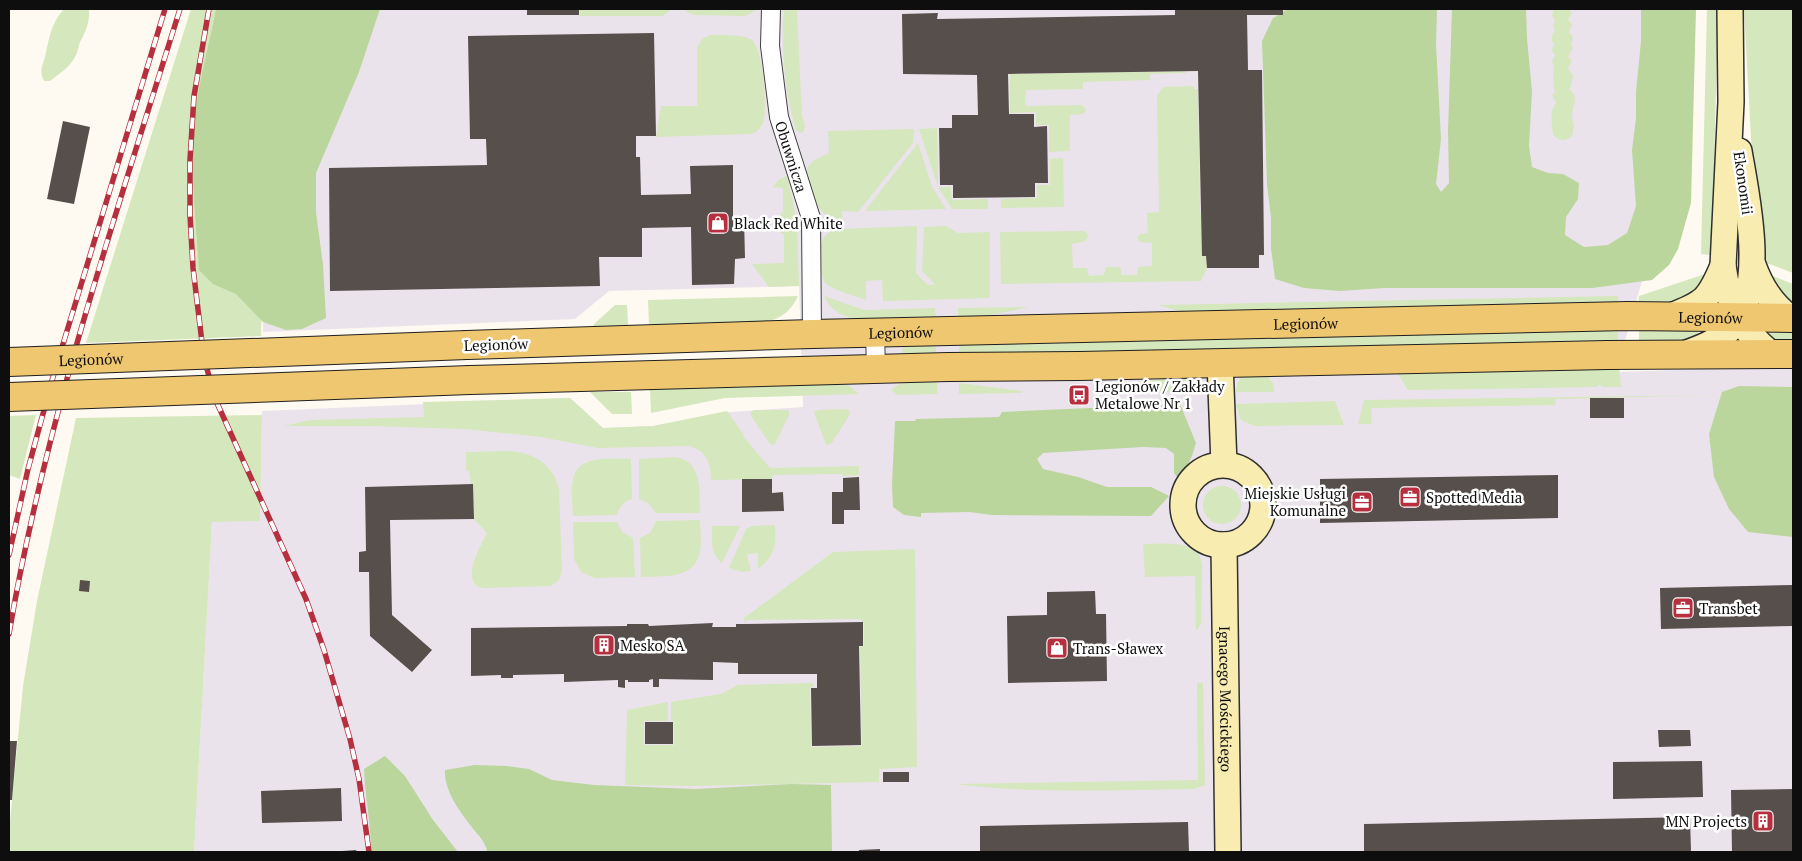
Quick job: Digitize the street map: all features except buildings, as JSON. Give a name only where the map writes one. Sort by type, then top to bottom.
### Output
[{"type":"main road","name":"Legionów","points":[[9,362],[874,332],[1671,316],[1791,318]]},
{"type":"main road","points":[[9,396],[470,380],[876,369],[1684,354],[1782,354]]},
{"type":"street","name":"Obuwnicza","points":[[771,9],[770,46],[779,117],[811,218],[812,334]]},
{"type":"street","name":"Ekonomii","points":[[1730,9],[1731,102],[1723,266],[1730,299],[1739,318],[1756,341],[1782,354]]},
{"type":"street","name":"Ekonomii","points":[[1684,354],[1706,346],[1731,329],[1739,318],[1749,292],[1753,265],[1748,208],[1731,102]]},
{"type":"street","name":"Ekonomii","points":[[1753,265],[1767,295],[1780,310],[1791,318]]},
{"type":"street","name":"Ekonomii","points":[[1671,316],[1696,306],[1712,292],[1723,266]]},
{"type":"street","points":[[874,332],[876,369]]},
{"type":"street","points":[[1220,363],[1224,464]]},
{"type":"street","points":[[1224,464],[1236,466],[1247,471],[1262,490],[1264,502],[1260,520],[1250,535],[1238,542],[1224,545],[1204,541],[1196,534],[1189,526],[1184,515],[1182,502],[1187,487],[1196,474],[1209,467],[1224,464]]},
{"type":"street","name":"Ignacego Mościckiego","points":[[1224,545],[1228,852]]},
{"type":"shaded area","points":[[306,9],[1675,9],[1646,267],[1616,372],[1793,366],[1793,852],[194,852],[212,521],[260,521],[262,411],[570,398],[603,428],[653,426],[730,412],[803,407],[799,286],[609,291],[575,319],[263,332],[264,237]]},
{"type":"green space","points":[[64,9],[89,9],[87,26],[76,55],[70,64],[50,81],[44,81],[42,69],[49,38],[56,20]]},
{"type":"green space","points":[[191,9],[306,9],[264,237],[261,336],[86,343]]},
{"type":"green space","points":[[216,9],[380,9],[359,72],[316,173],[316,212],[323,265],[326,318],[302,329],[286,330],[263,322],[236,294],[213,284],[199,270],[193,179],[194,125],[200,81]]},
{"type":"green space","points":[[580,9],[672,9],[662,16],[580,16]]},
{"type":"green space","points":[[685,9],[758,9],[746,16],[694,15]]},
{"type":"green space","points":[[785,9],[800,9],[797,11],[802,116],[805,126],[804,131],[801,133],[796,130],[786,84],[783,29]]},
{"type":"green space","points":[[1288,9],[1437,9],[1436,44],[1441,139],[1436,184],[1441,192],[1449,183],[1448,131],[1452,9],[1526,9],[1532,91],[1529,146],[1532,167],[1548,173],[1563,174],[1579,183],[1578,199],[1566,217],[1565,235],[1584,247],[1608,245],[1627,233],[1636,206],[1632,150],[1641,41],[1641,9],[1696,9],[1691,203],[1678,249],[1669,265],[1652,280],[1592,288],[1384,288],[1340,291],[1304,288],[1275,279],[1267,184],[1262,41],[1273,18]]},
{"type":"green space","points":[[1554,9],[1569,9],[1572,13],[1568,20],[1572,24],[1569,32],[1573,37],[1571,45],[1573,47],[1568,57],[1572,60],[1568,68],[1573,76],[1570,90],[1574,95],[1575,102],[1572,117],[1574,126],[1572,136],[1565,140],[1560,140],[1553,135],[1552,110],[1556,103],[1552,95],[1555,92],[1552,61],[1555,55],[1552,51],[1554,42],[1552,42],[1552,36],[1555,30],[1553,27],[1555,21],[1552,15]]},
{"type":"green space","points":[[1707,9],[1718,9],[1712,249],[1710,255],[1701,254]]},
{"type":"green space","points":[[1744,9],[1793,9],[1793,273],[1764,262],[1756,229]]},
{"type":"green space","points":[[710,35],[732,35],[748,38],[756,46],[762,66],[765,93],[764,115],[761,127],[756,132],[750,134],[656,137],[661,106],[697,106],[697,48],[702,39]]},
{"type":"green space","points":[[1186,71],[1186,73],[1150,74],[1150,80],[1083,82],[1083,89],[1026,90],[1025,106],[1081,105],[1085,108],[1086,111],[1082,114],[1070,115],[1070,151],[1049,152],[1049,125],[1036,125],[1036,112],[1010,113],[1010,74]]},
{"type":"green space","points":[[1194,86],[1194,89],[1198,89],[1200,213],[1202,213],[1207,268],[1201,281],[1001,284],[1000,232],[1085,231],[1088,235],[1086,241],[1072,244],[1073,268],[1087,268],[1089,276],[1104,275],[1106,267],[1118,267],[1121,269],[1121,275],[1137,275],[1138,267],[1152,266],[1152,243],[1140,242],[1137,238],[1140,234],[1148,233],[1147,213],[1159,212],[1157,96],[1163,87]]},
{"type":"green space","points":[[937,128],[938,187],[919,129]]},
{"type":"green space","points":[[914,129],[913,143],[858,212],[842,211],[842,219],[834,219],[822,211],[814,198],[806,175],[810,164],[829,153],[828,131]]},
{"type":"green space","points":[[918,143],[932,187],[946,209],[865,211]]},
{"type":"green space","points":[[1063,158],[1064,207],[1001,208],[1001,199],[1037,198],[1037,185],[1050,185],[1050,159]]},
{"type":"green space","points":[[787,176],[797,220],[799,286],[769,287],[752,264],[784,263],[784,234],[781,234],[780,228],[784,227],[783,219],[781,219],[781,212],[783,212],[783,188],[773,187],[778,180]]},
{"type":"green space","points":[[938,187],[951,187],[952,200],[988,199],[988,209],[952,209]]},
{"type":"green space","points":[[917,226],[916,273],[928,285],[935,284],[922,271],[924,227],[946,226],[958,233],[990,232],[990,298],[883,301],[882,280],[866,281],[866,300],[835,289],[824,281],[820,262],[821,249],[823,239],[830,232],[839,229]]},
{"type":"green space","points":[[1708,273],[1705,283],[1682,303],[1638,305],[1639,296]]},
{"type":"green space","points":[[1766,273],[1793,284],[1793,304],[1783,300]]},
{"type":"green space","points":[[798,296],[790,309],[780,317],[761,323],[753,324],[753,321],[649,325],[648,300]]},
{"type":"green space","points":[[824,296],[864,310],[935,308],[936,319],[894,320],[889,317],[887,320],[869,320],[851,318],[836,311]]},
{"type":"green space","points":[[1618,296],[1618,306],[1190,314],[1158,305]]},
{"type":"green space","points":[[615,305],[627,305],[628,325],[593,327],[594,324]]},
{"type":"green space","points":[[1029,307],[977,318],[958,319],[958,308]]},
{"type":"green space","points":[[1618,330],[1618,342],[959,354],[959,341],[1201,339],[1340,335],[1345,337],[1347,335]]},
{"type":"green space","points":[[1639,330],[1697,331],[1699,335],[1693,341],[1639,343]]},
{"type":"green space","points":[[1793,330],[1793,340],[1771,339],[1767,335],[1768,331]]},
{"type":"green space","points":[[936,343],[936,355],[904,355],[902,351],[903,345]]},
{"type":"green space","points":[[1619,366],[1621,387],[1604,387],[1599,385],[1597,387],[1408,390],[1396,371]]},
{"type":"green space","points":[[1249,374],[1265,374],[1273,383],[1274,392],[1236,392],[1239,381],[1245,376]]},
{"type":"green space","points":[[1169,377],[1188,379],[1196,384],[1202,392],[1107,392],[1107,390]]},
{"type":"green space","points":[[904,382],[937,382],[937,394],[898,395],[891,390]]},
{"type":"green space","points":[[839,383],[850,386],[859,394],[725,398],[651,413],[650,389],[766,387],[767,384]]},
{"type":"green space","points":[[959,383],[1022,391],[1022,393],[959,394]]},
{"type":"green space","points":[[1739,386],[1793,387],[1793,537],[1748,532],[1729,509],[1714,477],[1709,434],[1722,392]]},
{"type":"green space","points":[[590,392],[631,392],[632,414],[612,414]]},
{"type":"green space","points":[[1723,395],[1556,399],[1555,405],[1372,408],[1371,424],[1358,424],[1364,400]]},
{"type":"green space","points":[[570,398],[603,428],[653,426],[727,411],[743,436],[770,468],[859,466],[859,475],[773,475],[772,479],[711,480],[707,459],[700,451],[689,446],[598,448],[541,437],[464,429],[284,426],[310,420],[424,417],[423,402]]},
{"type":"green space","points":[[1335,401],[1344,425],[1255,426],[1241,420],[1236,405],[1236,404]]},
{"type":"green space","points":[[1180,404],[1196,443],[1180,480],[1174,473],[1174,454],[1166,448],[1143,447],[1043,453],[1037,459],[1043,469],[1078,477],[1107,487],[1151,487],[1169,496],[1151,516],[992,515],[969,512],[921,513],[921,517],[904,515],[893,507],[892,485],[895,421],[999,417],[1002,412]]},
{"type":"green space","points":[[846,409],[850,412],[849,416],[831,444],[826,445],[814,412],[819,410]]},
{"type":"green space","points":[[754,410],[789,411],[789,415],[774,445],[770,444],[751,416],[751,412]]},
{"type":"green space","points":[[36,415],[20,479],[9,475],[9,416]]},
{"type":"green space","points":[[262,415],[260,521],[212,522],[194,852],[9,852],[9,832],[23,686],[37,601],[76,418]]},
{"type":"green space","points":[[510,451],[528,454],[542,462],[553,474],[559,490],[562,571],[559,580],[551,586],[484,588],[476,585],[473,580],[474,564],[487,533],[474,519],[473,485],[471,484],[469,471],[466,471],[466,452]]},
{"type":"green space","points":[[676,457],[685,460],[695,471],[699,487],[700,513],[656,513],[648,503],[639,499],[639,459]]},
{"type":"green space","points":[[631,459],[632,499],[622,505],[617,515],[573,516],[572,484],[576,472],[581,466],[596,460]]},
{"type":"green space","points":[[1222,486],[1235,492],[1241,505],[1235,518],[1222,524],[1209,518],[1203,505],[1209,492]]},
{"type":"green space","points":[[700,520],[700,551],[692,567],[685,572],[668,576],[641,577],[640,538],[651,532],[656,521]]},
{"type":"green space","points":[[573,522],[617,522],[622,532],[633,538],[635,577],[595,578],[581,572],[574,559]]},
{"type":"green space","points":[[775,525],[775,545],[771,555],[764,564],[758,569],[758,553],[747,554],[751,571],[743,572],[729,568],[746,529],[752,526]]},
{"type":"green space","points":[[712,526],[740,526],[722,563],[715,555],[712,542]]},
{"type":"green space","points":[[1143,544],[1183,545],[1197,551],[1199,554],[1202,564],[1201,624],[1196,631],[1195,576],[1145,577]]},
{"type":"green space","points":[[915,549],[917,767],[879,769],[879,782],[695,786],[625,785],[627,710],[668,702],[668,721],[644,721],[644,745],[674,745],[674,721],[671,721],[671,702],[721,694],[738,685],[813,683],[813,687],[810,687],[811,747],[862,746],[860,647],[864,646],[864,623],[862,619],[746,620],[745,624],[744,618],[833,552]]},
{"type":"green space","points":[[1197,683],[1203,683],[1205,785],[1194,789],[1074,791],[1014,789],[955,784],[1198,780]]},
{"type":"green space","points":[[385,756],[405,776],[433,820],[458,852],[371,852],[364,769]]},
{"type":"green space","points":[[475,765],[529,769],[552,780],[594,785],[695,789],[792,784],[831,785],[832,852],[485,852],[487,850],[483,842],[454,802],[445,778],[445,770]]},
{"type":"railway","points":[[9,555],[28,469],[53,377],[165,9]]},
{"type":"railway","points":[[9,634],[24,554],[62,397],[107,241],[180,9]]},
{"type":"railway","points":[[209,9],[194,96],[190,160],[190,215],[193,268],[204,359],[217,403],[306,599],[324,650],[350,739],[359,779],[369,852]]},
{"type":"place","name":"Black Red White","points":[[718,223]]},
{"type":"place","name":"Legionów / Zakłady Metalowe Nr 1","points":[[1079,395]]},
{"type":"place","name":"Spotted Media","points":[[1410,497]]},
{"type":"place","name":"Miejskie Usługi Komunalne","points":[[1362,502]]},
{"type":"place","name":"Transbet","points":[[1683,608]]},
{"type":"place","name":"Mesko SA","points":[[604,645]]},
{"type":"place","name":"Trans-Sławex","points":[[1057,648]]},
{"type":"place","name":"MN Projects","points":[[1763,821]]}]
